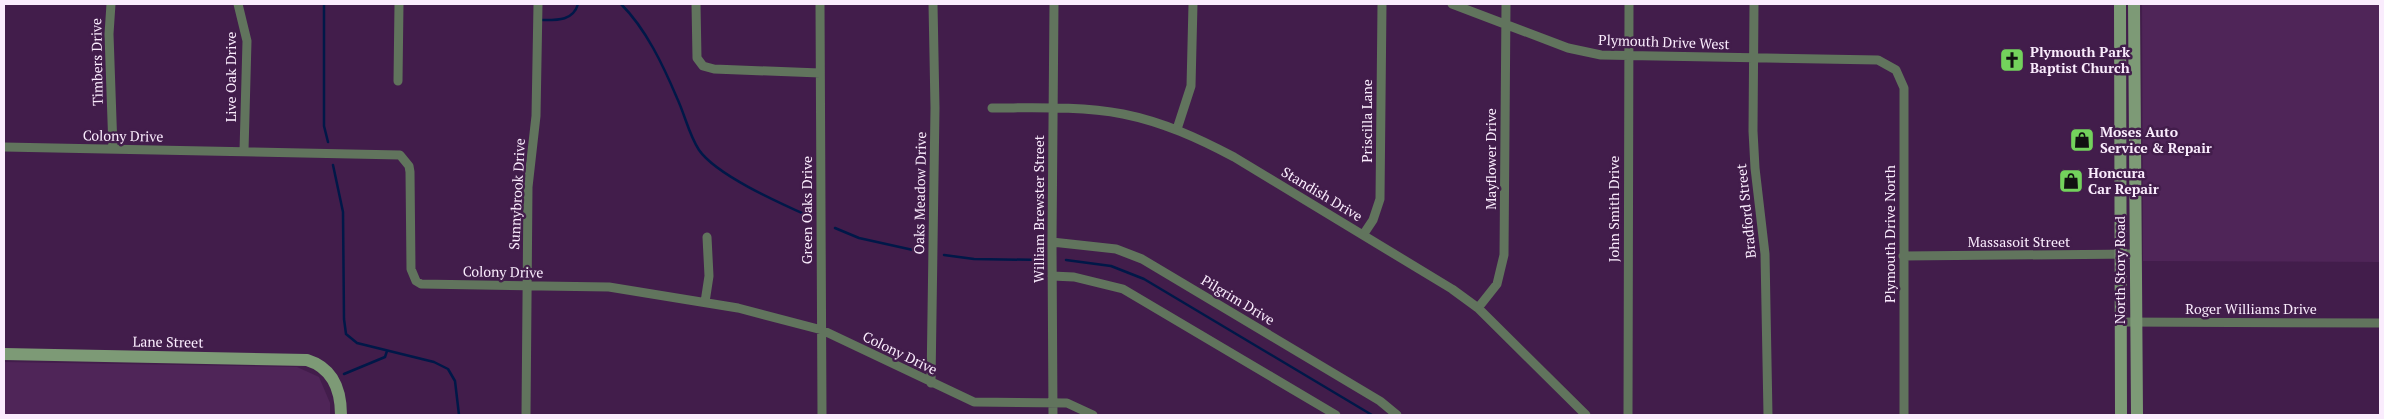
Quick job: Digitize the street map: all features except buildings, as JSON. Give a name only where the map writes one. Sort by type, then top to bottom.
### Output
[{"type":"main road","name":"North Story Road","points":[[2120,4],[2121,415]]},
{"type":"main road","name":"North Story Road","points":[[2134,4],[2137,415]]},
{"type":"main road","name":"Lane Street","points":[[4,354],[298,358],[314,362],[327,372],[337,387],[341,415]]},
{"type":"street","name":"Timbers Drive","points":[[111,4],[109,34],[113,149]]},
{"type":"street","name":"Live Oak Drive","points":[[238,4],[247,41],[244,152]]},
{"type":"street","points":[[398,81],[400,4]]},
{"type":"street","name":"Sunnybrook Drive","points":[[526,415],[528,187],[536,116],[538,4]]},
{"type":"street","points":[[696,4],[697,58],[703,66],[714,69],[820,73]]},
{"type":"street","name":"Green Oaks Drive","points":[[820,4],[822,415]]},
{"type":"street","name":"Oaks Meadow Drive","points":[[930,383],[935,108],[933,4]]},
{"type":"street","name":"William Brewster Street","points":[[1053,415],[1054,4]]},
{"type":"street","points":[[1177,130],[1191,86],[1193,4]]},
{"type":"street","name":"Priscilla Lane","points":[[1363,234],[1375,214],[1380,199],[1382,4]]},
{"type":"street","name":"Plymouth Drive West","points":[[1452,4],[1580,52],[1629,57],[1878,60],[1884,62]]},
{"type":"street","name":"Mayflower Drive","points":[[1478,308],[1497,284],[1504,255],[1506,4]]},
{"type":"street","name":"John Smith Drive","points":[[1628,415],[1629,4]]},
{"type":"street","name":"Bradford Street","points":[[1754,4],[1755,168],[1765,254],[1768,415]]},
{"type":"street","name":"Plymouth Drive North","points":[[1884,62],[1896,70],[1904,88],[1904,415]]},
{"type":"street","name":"Standish Drive","points":[[992,108],[1053,108],[1123,114],[1177,130],[1234,157],[1452,289],[1478,308],[1586,415]]},
{"type":"street","name":"Colony Drive","points":[[4,148],[400,155],[409,166],[410,172],[410,269],[416,282],[421,284],[609,287],[738,308],[822,330],[930,383],[974,402],[1067,403],[1092,415]]},
{"type":"street","points":[[705,302],[709,276],[707,237]]},
{"type":"street","name":"Pilgrim Drive","points":[[1052,242],[1116,249],[1142,259],[1380,401],[1397,415]]},
{"type":"street","name":"Massasoit Street","points":[[1903,256],[2135,254]]},
{"type":"street","points":[[1052,276],[1082,279],[1123,289],[1336,415]]},
{"type":"street","name":"Roger Williams Drive","points":[[2121,322],[2380,323]]},
{"type":"shaded area","points":[[2142,4],[2380,4],[2380,262],[2143,261]]},
{"type":"shaded area","points":[[4,362],[297,367],[319,377],[330,403],[330,415],[4,415]]},
{"type":"waterway","points":[[324,4],[324,126],[328,142]]},
{"type":"waterway","points":[[539,20],[557,20],[568,17],[576,10],[578,4]]},
{"type":"waterway","points":[[621,4],[646,36],[660,60],[680,104],[692,138],[699,150],[708,160],[735,180],[813,218]]},
{"type":"waterway","points":[[333,165],[343,212],[344,319],[346,334],[357,343],[434,362],[448,369],[455,381],[459,415]]},
{"type":"waterway","points":[[835,228],[859,238],[922,252]]},
{"type":"waterway","points":[[944,255],[974,259],[1044,260]]},
{"type":"waterway","points":[[1066,260],[1111,266],[1144,279],[1372,415]]},
{"type":"waterway","points":[[344,374],[385,357],[387,351]]},
{"type":"place","name":"Plymouth Park Baptist Church","points":[[2012,60]]},
{"type":"place","name":"Moses Auto Service & Repair","points":[[2082,140]]},
{"type":"place","name":"Honcura Car Repair","points":[[2071,181]]}]
